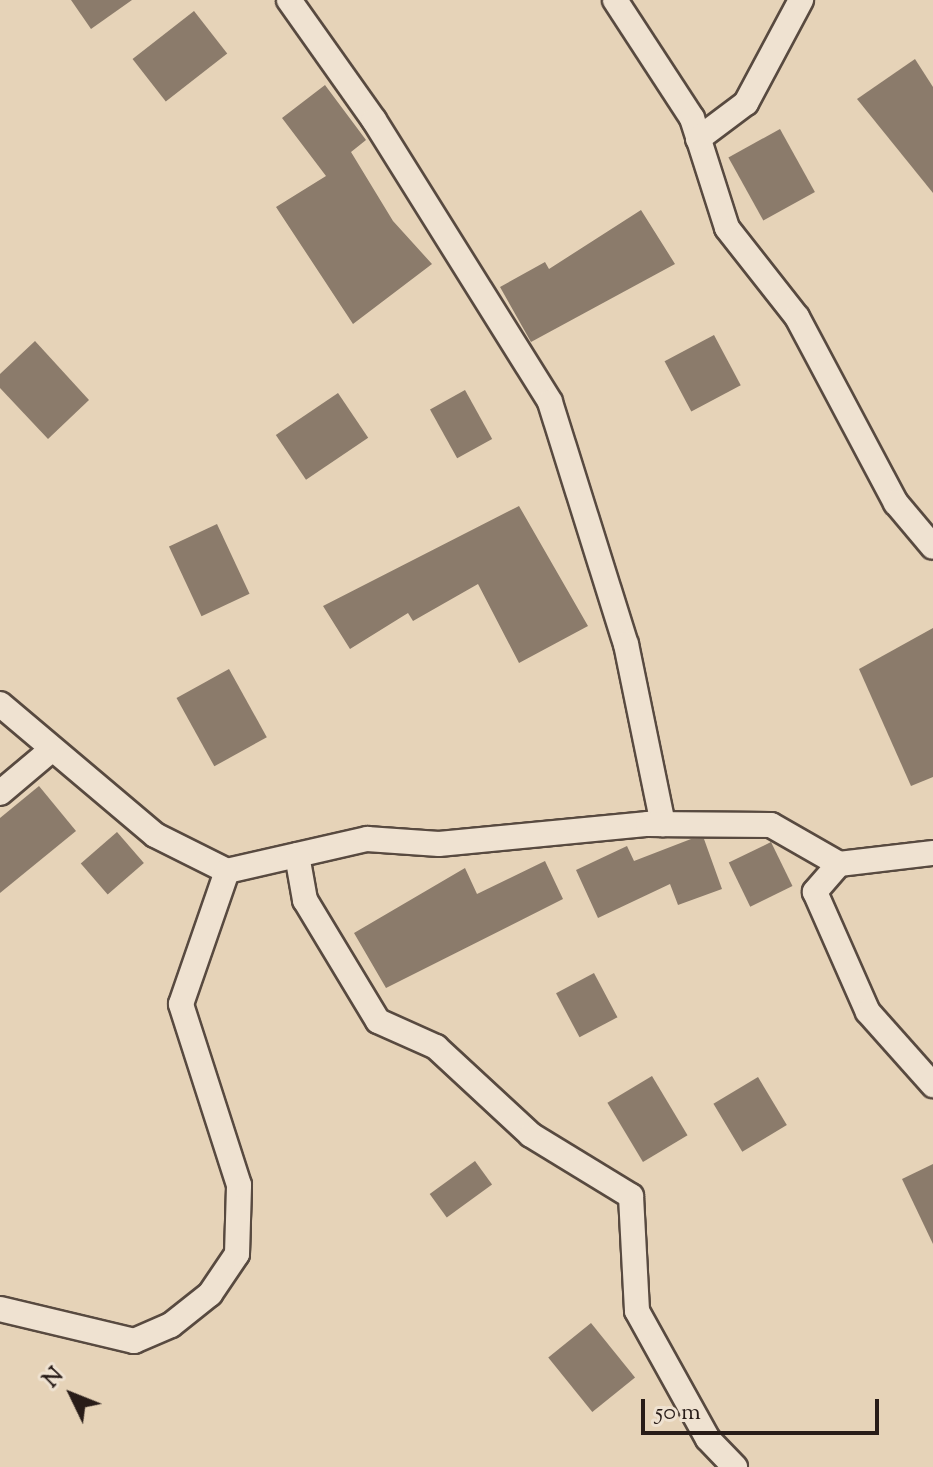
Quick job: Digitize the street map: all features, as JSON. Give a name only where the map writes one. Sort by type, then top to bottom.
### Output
[{"type":"street","points":[[289,0],[374,120],[550,402],[626,644],[663,824]]},
{"type":"street","points":[[615,0],[692,118],[727,228],[797,317],[896,503],[933,547]]},
{"type":"street","points":[[698,139],[746,103],[801,0]]},
{"type":"street","points":[[0,704],[155,835],[227,871],[367,839],[439,844],[663,824],[771,825],[839,864],[933,853]]},
{"type":"street","points":[[0,793],[51,750]]},
{"type":"street","points":[[297,855],[305,900],[378,1021],[436,1047],[531,1135],[631,1196],[637,1311],[708,1439],[735,1467]]},
{"type":"street","points":[[839,864],[815,892],[868,1012],[933,1085]]},
{"type":"street","points":[[0,1309],[134,1341],[171,1325],[210,1294],[237,1254],[239,1185],[181,1004],[227,871]]},
{"type":"building","points":[[71,0],[132,0],[91,29]]},
{"type":"building","points":[[194,11],[227,54],[166,102],[133,59]]},
{"type":"building","points":[[915,59],[933,87],[933,193],[857,99]]},
{"type":"building","points":[[325,85],[366,140],[351,152],[393,221],[432,264],[353,324],[276,207],[326,176],[282,118]]},
{"type":"building","points":[[780,129],[815,192],[763,221],[728,158]]},
{"type":"building","points":[[641,210],[675,264],[531,342],[500,287],[545,262],[549,269]]},
{"type":"building","points":[[714,335],[741,385],[691,412],[665,361]]},
{"type":"building","points":[[35,341],[89,400],[48,439],[0,388],[0,374]]},
{"type":"building","points":[[465,390],[492,439],[457,458],[430,409]]},
{"type":"building","points":[[338,393],[368,438],[306,480],[276,435]]},
{"type":"building","points":[[519,506],[588,626],[519,663],[478,584],[413,621],[408,613],[350,649],[323,606]]},
{"type":"building","points":[[217,524],[250,594],[202,616],[169,546]]},
{"type":"building","points":[[933,628],[933,777],[911,786],[859,669]]},
{"type":"building","points":[[229,669],[267,737],[214,766],[177,698]]},
{"type":"building","points":[[39,786],[76,831],[0,893],[0,818]]},
{"type":"building","points":[[117,832],[144,863],[108,894],[81,863]]},
{"type":"building","points":[[691,839],[704,839],[722,889],[678,905],[670,884],[598,918],[576,870],[627,846],[634,861]]},
{"type":"building","points":[[771,842],[792,886],[750,907],[729,863]]},
{"type":"building","points":[[545,861],[563,899],[386,988],[354,933],[465,868],[477,894]]},
{"type":"building","points":[[594,973],[617,1017],[580,1037],[556,993]]},
{"type":"building","points":[[652,1076],[688,1135],[643,1162],[607,1103]]},
{"type":"building","points":[[758,1077],[787,1125],[742,1152],[713,1104]]},
{"type":"building","points":[[475,1161],[492,1184],[447,1217],[430,1194]]},
{"type":"building","points":[[933,1164],[933,1244],[902,1179]]},
{"type":"building","points":[[591,1323],[635,1377],[592,1412],[548,1358]]}]
